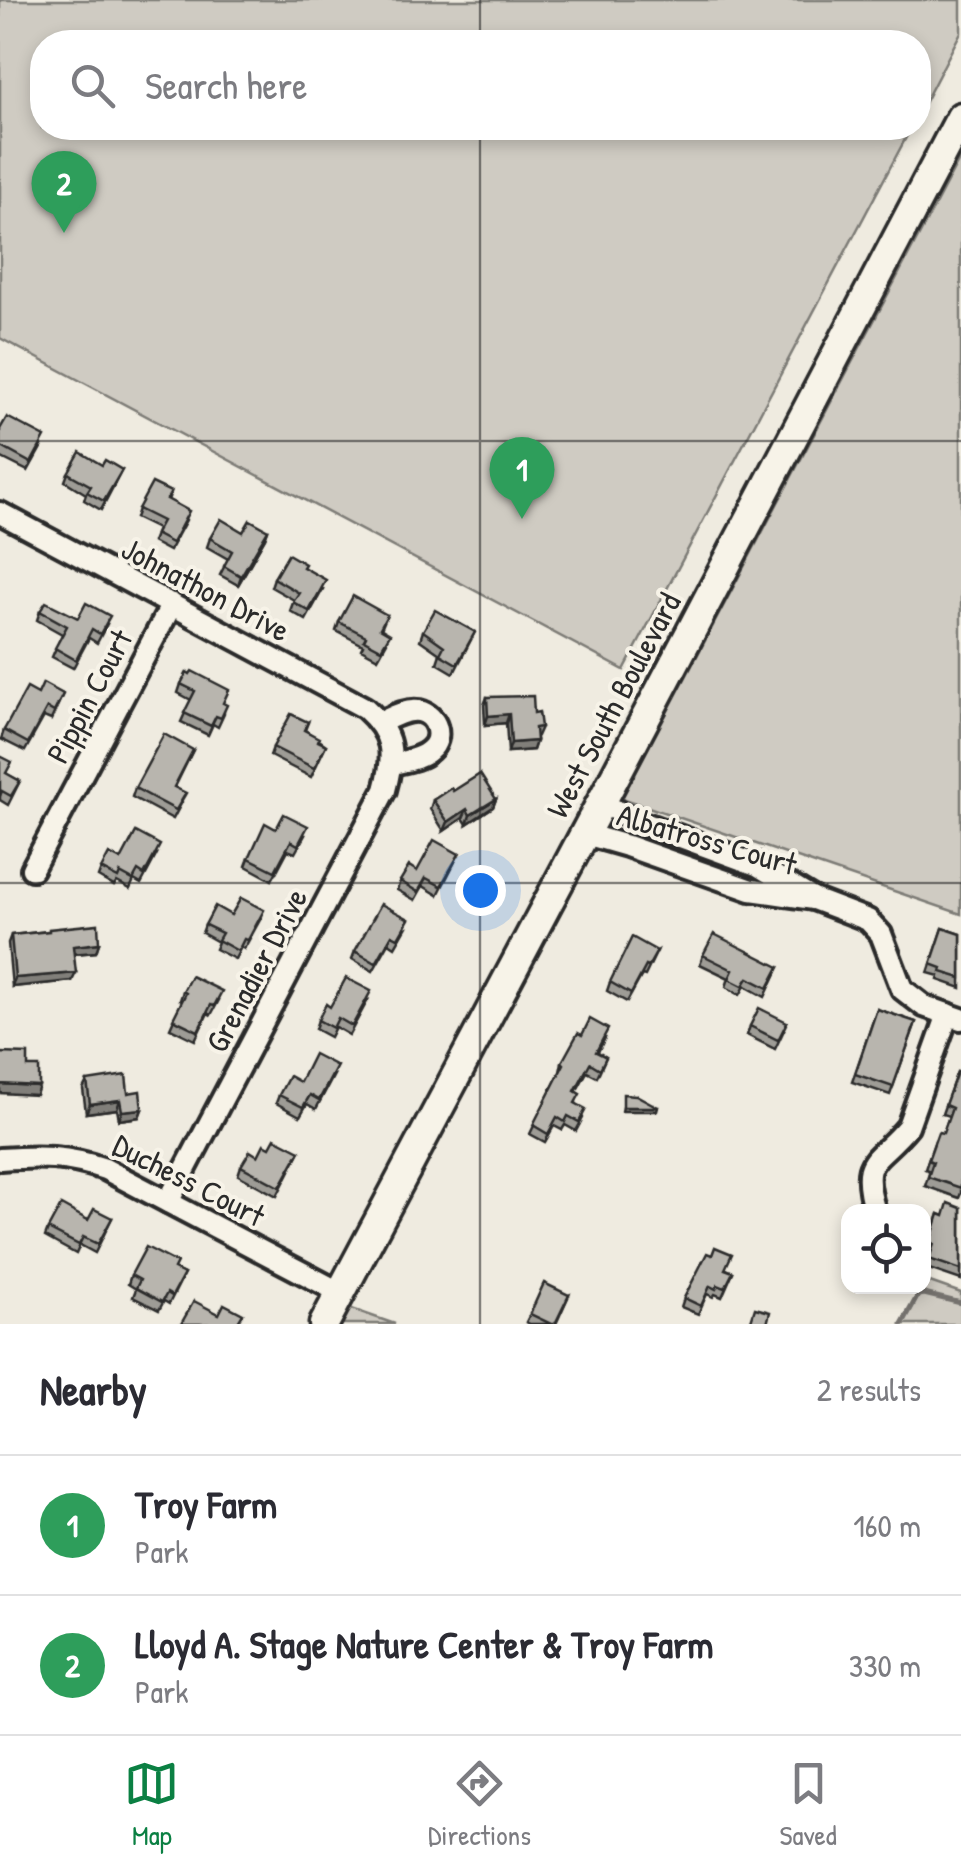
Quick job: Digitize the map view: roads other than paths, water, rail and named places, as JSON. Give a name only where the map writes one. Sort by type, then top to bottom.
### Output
[{"type":"main road","name":"West South Boulevard","points":[[324,1324],[960,123]]},
{"type":"street","name":"Johnathon Drive","points":[[0,513],[365,708],[385,731]]},
{"type":"street","name":"Pippin Court","points":[[32,869],[172,604]]},
{"type":"street","points":[[385,731],[398,714],[417,710],[430,715],[437,726],[436,741],[430,750],[392,764]]},
{"type":"street","name":"Grenadier Drive","points":[[168,1202],[384,790],[392,764],[385,731]]},
{"type":"street","name":"Albatross Court","points":[[601,804],[757,865],[813,900]]},
{"type":"street","name":"Albatross Court","points":[[585,834],[751,890],[813,900],[868,920],[881,934],[902,989],[924,1006],[954,1016]]},
{"type":"street","points":[[873,1204],[866,1182],[871,1166],[908,1126],[954,1016]]},
{"type":"street","name":"Duchess Court","points":[[0,1159],[77,1159],[105,1168],[341,1293]]},
{"type":"waterway","points":[[902,1324],[918,1295],[961,1303]]},
{"type":"place","name":"Lloyd A. Stage Nature Center & Troy Farm","points":[[64,233]]},
{"type":"place","name":"Troy Farm","points":[[522,519]]}]
